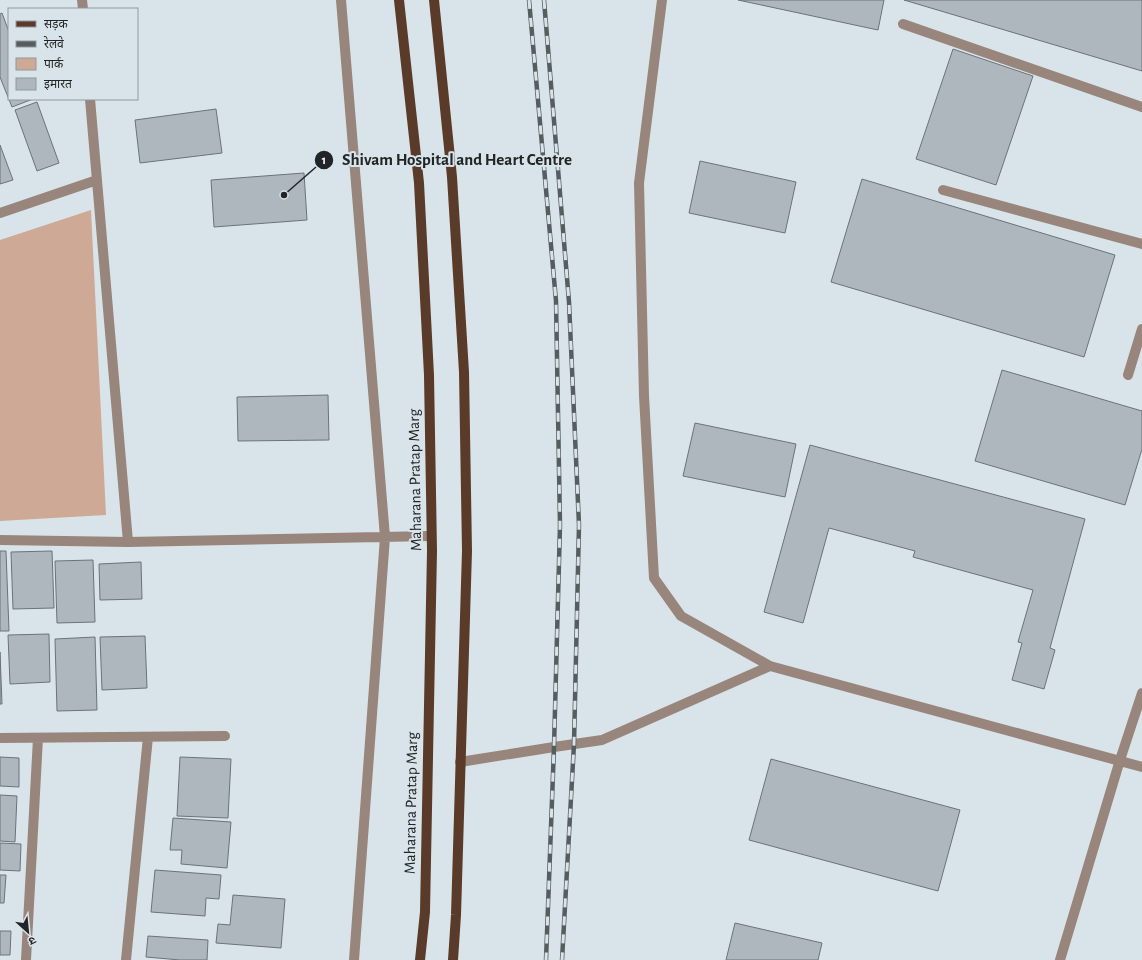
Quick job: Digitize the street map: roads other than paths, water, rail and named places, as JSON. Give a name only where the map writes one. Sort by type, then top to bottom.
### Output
[{"type":"main road","name":"Maharana Pratap Marg","points":[[399,0],[418,183],[429,375],[431,536],[425,912],[420,960]]},
{"type":"main road","points":[[434,0],[452,177],[464,372],[467,551],[456,915],[453,960]]},
{"type":"street","points":[[342,0],[385,537],[354,960]]},
{"type":"street","points":[[662,0],[639,183],[644,396],[654,578],[681,616],[770,666],[1142,767]]},
{"type":"street","points":[[903,24],[1142,108]]},
{"type":"street","points":[[90,100],[128,542]]},
{"type":"street","points":[[0,213],[97,180]]},
{"type":"street","points":[[943,190],[1142,244]]},
{"type":"street","points":[[1128,375],[1142,329]]},
{"type":"street","points":[[0,540],[128,542],[431,536]]},
{"type":"street","points":[[460,762],[602,740],[770,666]]},
{"type":"street","points":[[1060,960],[1120,760],[1142,693]]},
{"type":"street","points":[[0,738],[225,736]]},
{"type":"street","points":[[126,960],[148,737]]},
{"type":"street","points":[[26,960],[38,738]]},
{"type":"railway","points":[[529,0],[556,301],[560,525],[546,960]]},
{"type":"railway","points":[[544,0],[569,302],[579,525],[574,744],[562,960]]},
{"type":"place","name":"Shivam Hospital and Heart Centre","points":[[284,195]]}]
